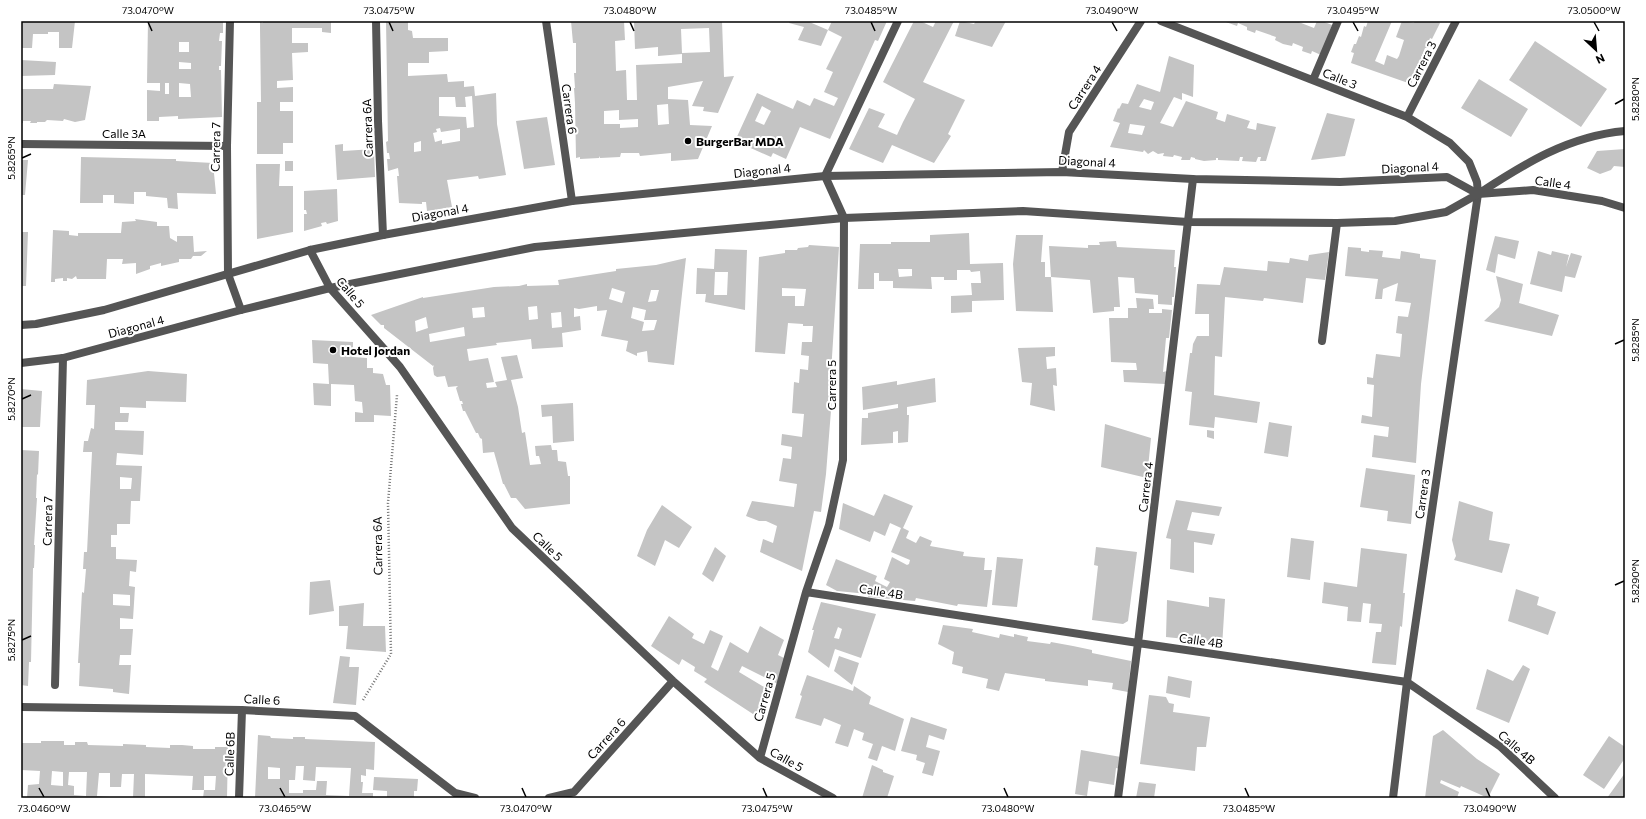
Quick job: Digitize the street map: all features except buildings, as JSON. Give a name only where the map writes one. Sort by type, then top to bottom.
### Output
[{"type":"street","name":"Carrera 7","points":[[230,21],[227,146],[228,274],[241,310]]},
{"type":"street","name":"Carrera 6A","points":[[376,21],[378,122],[383,235]]},
{"type":"street","name":"Carrera 6","points":[[546,21],[572,200]]},
{"type":"street","points":[[825,176],[898,21]]},
{"type":"street","name":"Carrera 4","points":[[1062,172],[1069,132],[1142,21]]},
{"type":"street","name":"Calle 3","points":[[1161,21],[1407,117],[1450,143],[1469,162],[1477,182],[1478,194]]},
{"type":"street","points":[[1313,80],[1338,21]]},
{"type":"street","name":"Carrera 3","points":[[1407,117],[1456,21]]},
{"type":"street","points":[[1478,194],[1522,166],[1562,145],[1585,138],[1625,130]]},
{"type":"street","name":"Calle 3A","points":[[21,144],[227,146]]},
{"type":"street","name":"Diagonal 4","points":[[21,325],[36,324],[104,310],[310,250],[383,235],[572,200],[825,176],[1062,172],[1193,179],[1340,182],[1447,178],[1478,194]]},
{"type":"street","name":"Carrera 5","points":[[760,758],[806,592],[828,525],[843,460],[844,218],[825,176]]},
{"type":"street","name":"Carrera 4","points":[[1118,798],[1138,643],[1193,179]]},
{"type":"street","name":"Calle 4","points":[[1478,194],[1533,190],[1602,201],[1625,208]]},
{"type":"street","name":"Diagonal 4","points":[[21,363],[63,358],[241,310],[330,288],[535,247],[844,218],[1023,211],[1188,222],[1337,223],[1395,221],[1446,212],[1478,194]]},
{"type":"street","name":"Carrera 3","points":[[1393,798],[1407,682],[1478,194]]},
{"type":"street","points":[[1322,341],[1337,223]]},
{"type":"street","name":"Calle 5","points":[[310,250],[330,288],[400,367],[512,528],[673,681],[760,758],[833,798]]},
{"type":"street","name":"Carrera 7","points":[[55,685],[63,358]]},
{"type":"street","name":"Calle 4B","points":[[806,592],[1138,643],[1407,682],[1501,747],[1555,798]]},
{"type":"street","name":"Carrera 6","points":[[549,798],[574,792],[673,681]]},
{"type":"street","name":"Calle 6","points":[[21,707],[242,710],[354,716]]},
{"type":"street","name":"Calle 6B","points":[[239,798],[242,710]]},
{"type":"street","points":[[354,716],[455,795],[475,798]]},
{"type":"path","name":"Carrera 6A","points":[[354,716],[391,654],[388,503],[400,367]]},
{"type":"place","name":"BurgerBar MDA","points":[[688,141]]},
{"type":"place","name":"Hotel Jordan","points":[[333,350]]}]
